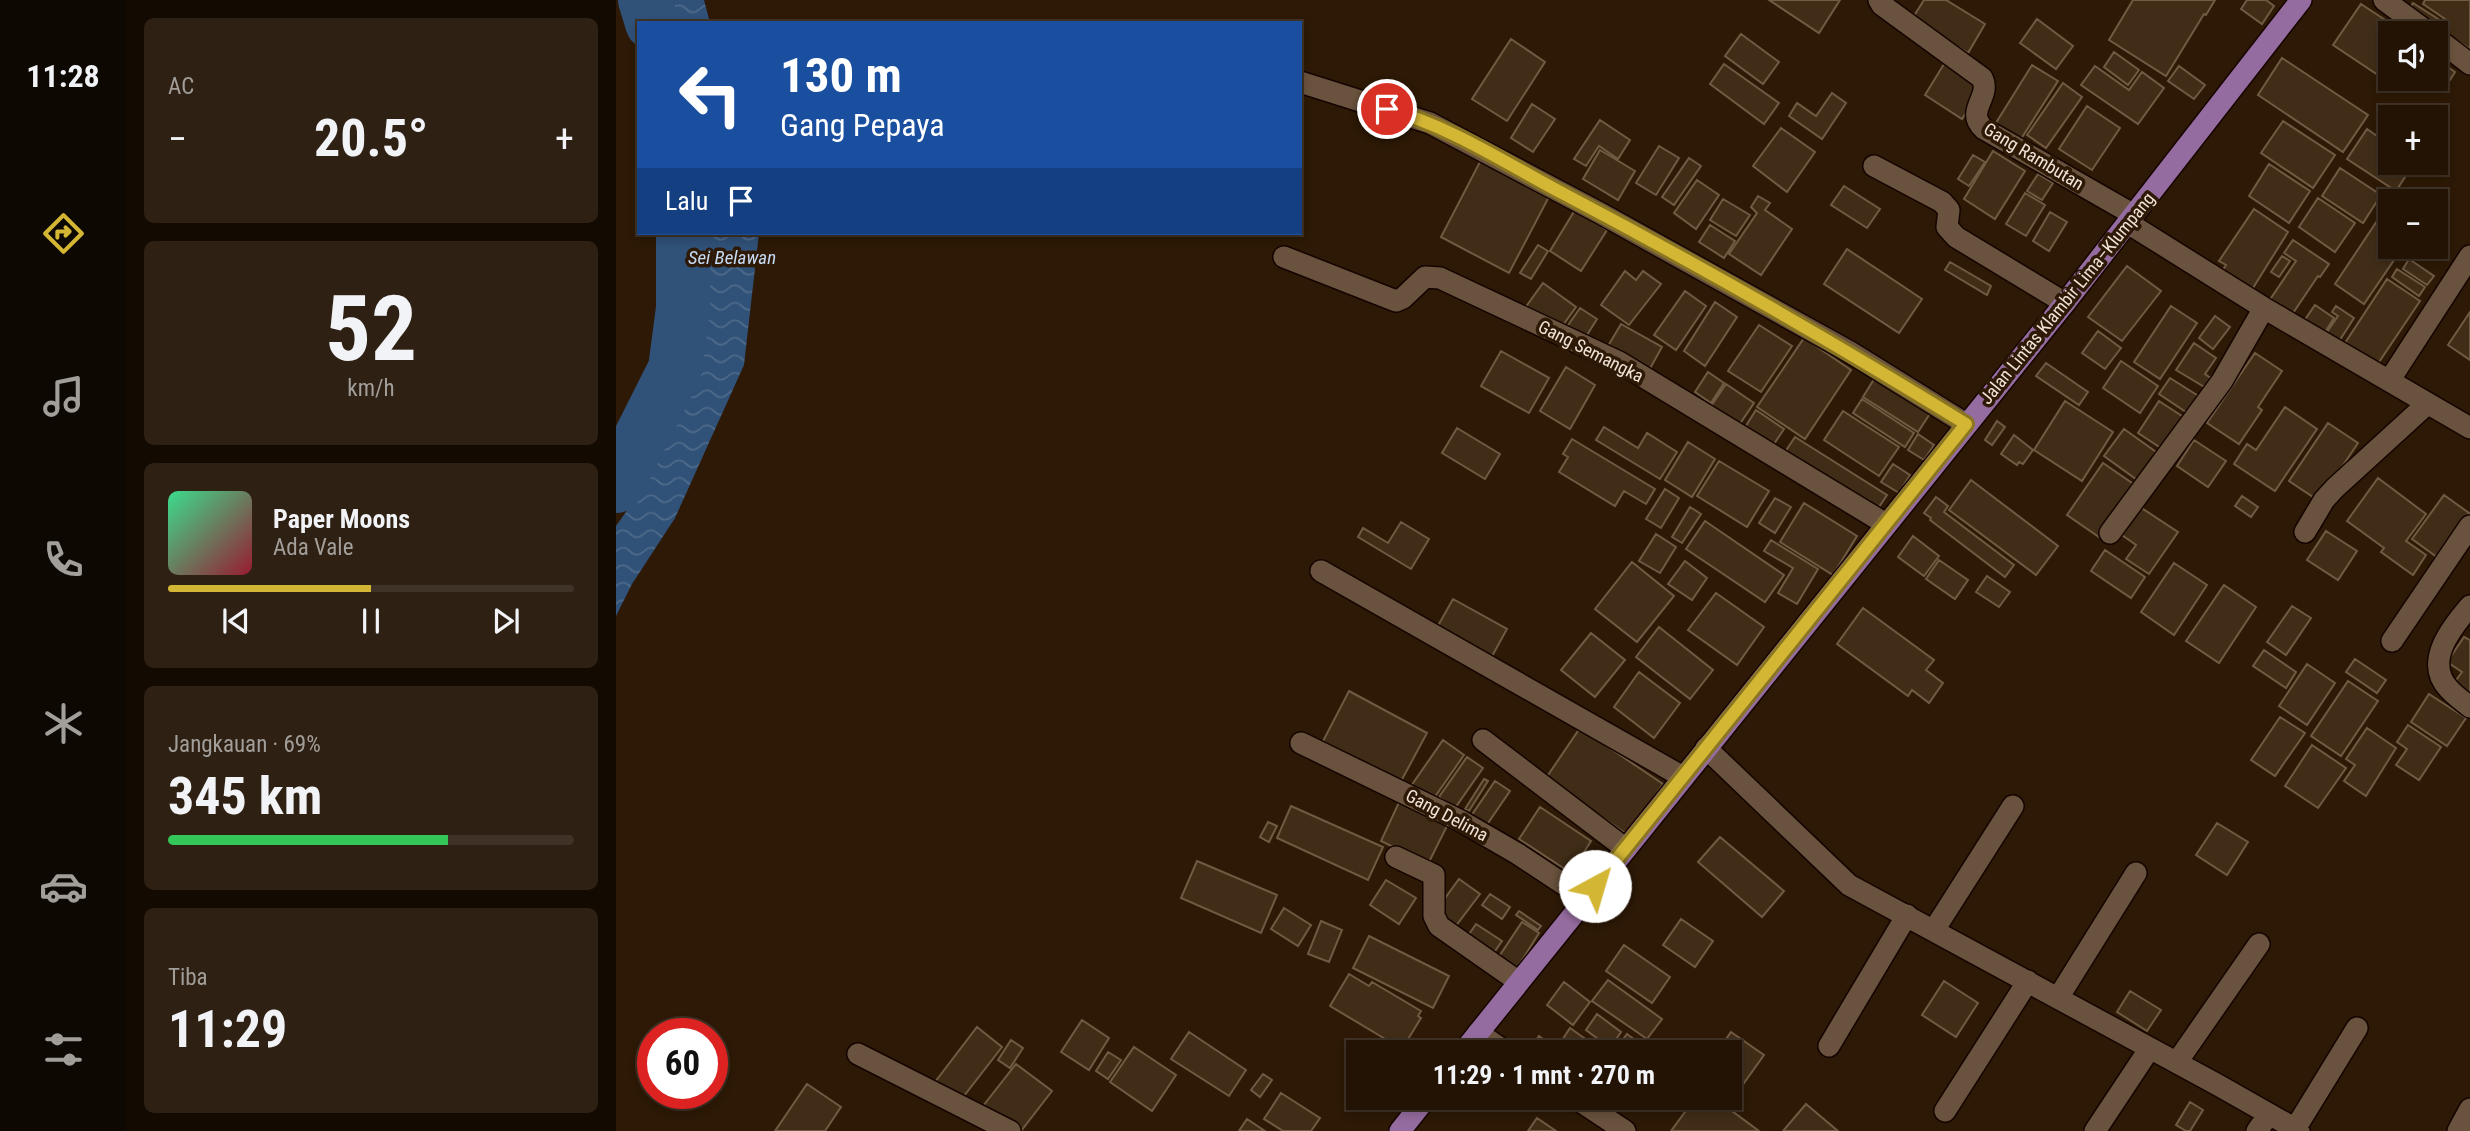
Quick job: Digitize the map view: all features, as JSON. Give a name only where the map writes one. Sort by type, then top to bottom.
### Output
[{"type":"main road","name":"Jalan Lintas Klambir Lima–Klumpang","points":[[1472,1040],[2065,303],[2301,0]]},
{"type":"main road","points":[[1399,1131],[1416,1110]]},
{"type":"street","name":"Gang Rambutan","points":[[1879,0],[1882,5],[1982,78],[1985,83],[1984,90],[1976,116],[1984,129],[2131,219]]},
{"type":"street","points":[[2384,0],[2413,21]]},
{"type":"street","points":[[2448,47],[2470,64]]},
{"type":"street","points":[[1302,83],[1430,123],[1600,213],[1850,352],[1966,424]]},
{"type":"street","points":[[1874,166],[1946,205],[1949,210],[1947,228],[1956,237],[2065,303]]},
{"type":"street","points":[[2131,219],[2264,308],[2470,428]]},
{"type":"street","points":[[2389,381],[2470,256]]},
{"type":"street","name":"Gang Semangka","points":[[1284,257],[1396,301],[1404,298],[1425,277],[1440,278],[1619,362],[1886,524]]},
{"type":"street","points":[[2110,533],[2222,381],[2264,308]]},
{"type":"street","points":[[2305,532],[2324,500],[2335,488],[2427,404]]},
{"type":"street","points":[[2392,641],[2470,526]]},
{"type":"street","points":[[1321,571],[1683,777]]},
{"type":"street","points":[[2470,606],[2448,634],[2438,661],[2440,675],[2447,687],[2470,707]]},
{"type":"street","points":[[1483,740],[1626,849]]},
{"type":"street","name":"Gang Delima","points":[[1301,743],[1471,827],[1586,899]]},
{"type":"street","points":[[1706,748],[1849,886],[2177,1062],[2263,1122],[2297,1130],[2357,1028]]},
{"type":"street","points":[[1934,930],[2013,806]]},
{"type":"street","points":[[1396,857],[1434,875],[1434,916],[1439,926],[1519,982]]},
{"type":"street","points":[[2058,998],[2136,873]]},
{"type":"street","points":[[1829,1046],[1907,915]]},
{"type":"street","points":[[2177,1062],[2259,944]]},
{"type":"street","points":[[1945,1111],[2028,981]]},
{"type":"street","points":[[1478,1033],[1488,1040]]},
{"type":"street","points":[[2095,1131],[2150,1048]]},
{"type":"street","points":[[858,1054],[1010,1131]]},
{"type":"street","points":[[2458,1131],[2470,1109]]},
{"type":"street","points":[[1594,1110],[1625,1131]]},
{"type":"water","points":[[662,0],[704,0],[709,21],[667,21]]},
{"type":"water","name":"Sei Belawan","points":[[705,235],[759,235],[744,365],[675,518],[632,584],[616,616],[616,526],[638,495],[659,444],[683,397],[699,344],[707,290]]},
{"type":"building","points":[[1769,0],[1840,0],[1819,33]]},
{"type":"building","points":[[1924,0],[1946,0],[1985,24],[1968,53],[1912,19]]},
{"type":"building","points":[[2133,0],[2215,0],[2166,76],[2109,40]]},
{"type":"building","points":[[2247,0],[2266,0],[2274,6],[2262,24],[2241,9]]},
{"type":"building","points":[[2425,0],[2470,0],[2470,49],[2448,35],[2448,21],[2423,4]]},
{"type":"building","points":[[2413,3],[2441,21],[2422,21],[2408,12]]},
{"type":"building","points":[[2361,4],[2387,21],[2378,21],[2378,75],[2333,45]]},
{"type":"building","points":[[2037,19],[2073,46],[2056,69],[2020,43]]},
{"type":"building","points":[[1741,34],[1779,62],[1763,84],[1725,56]]},
{"type":"building","points":[[1511,39],[1545,62],[1507,121],[1472,99]]},
{"type":"building","points":[[2114,52],[2139,70],[2128,85],[2104,67]]},
{"type":"building","points":[[2282,58],[2368,115],[2343,152],[2258,95]]},
{"type":"building","points":[[1724,64],[1779,103],[1764,124],[1710,84]]},
{"type":"building","points":[[1944,64],[1982,87],[1962,119],[1925,95]]},
{"type":"building","points":[[2032,65],[2058,81],[2019,142],[1994,126]]},
{"type":"building","points":[[2095,66],[2129,90],[2142,72],[2164,88],[2138,124],[2081,85]]},
{"type":"building","points":[[2179,66],[2205,85],[2194,99],[2168,81]]},
{"type":"building","points":[[2448,67],[2455,72],[2448,83]]},
{"type":"building","points":[[2063,83],[2082,97],[2046,148],[2027,135]]},
{"type":"building","points":[[1832,93],[1846,103],[1822,139],[1789,116],[1797,103],[1816,116]]},
{"type":"building","points":[[1532,104],[1555,119],[1533,152],[1511,138]]},
{"type":"building","points":[[2087,106],[2120,128],[2092,170],[2059,149]]},
{"type":"building","points":[[1600,120],[1630,140],[1618,159],[1599,146],[1586,166],[1574,159]]},
{"type":"building","points":[[2283,121],[2335,155],[2313,188],[2261,153]]},
{"type":"building","points":[[1781,128],[1815,152],[1787,192],[1753,166]]},
{"type":"building","points":[[2367,129],[2378,137],[2378,175],[2406,175],[2397,189],[2393,189],[2347,159]]},
{"type":"building","points":[[1659,146],[1679,158],[1656,195],[1636,183]]},
{"type":"building","points":[[1600,150],[1635,171],[1618,200],[1583,179]]},
{"type":"building","points":[[1993,151],[2025,171],[1995,219],[1964,199]]},
{"type":"building","points":[[1973,155],[1985,162],[1969,186],[1958,179]]},
{"type":"building","points":[[1483,156],[1552,191],[1509,273],[1441,237]]},
{"type":"building","points":[[1689,158],[1701,166],[1674,205],[1662,197]]},
{"type":"building","points":[[2269,164],[2310,191],[2289,223],[2249,196]]},
{"type":"building","points":[[2340,168],[2378,193],[2378,200],[2363,223],[2322,196]]},
{"type":"building","points":[[2038,174],[2053,183],[2042,200],[2027,191]]},
{"type":"building","points":[[1697,180],[1719,195],[1696,229],[1674,213]]},
{"type":"building","points":[[1844,186],[1880,209],[1867,228],[1831,205]]},
{"type":"building","points":[[2025,193],[2045,205],[2026,236],[2006,224]]},
{"type":"building","points":[[1758,196],[1770,203],[1765,210],[1792,229],[1761,275],[1729,254],[1757,213],[1751,207]]},
{"type":"building","points":[[2318,198],[2355,223],[2335,252],[2299,227]]},
{"type":"building","points":[[1723,199],[1750,215],[1736,236],[1710,220]]},
{"type":"building","points":[[2254,209],[2288,232],[2248,296],[2222,271],[2226,265],[2219,261]]},
{"type":"building","points":[[1575,210],[1607,230],[1581,271],[1550,251]]},
{"type":"building","points":[[2050,212],[2067,222],[2049,251],[2033,241]]},
{"type":"building","points":[[2377,221],[2378,259],[2395,259],[2364,304],[2335,284]]},
{"type":"building","points":[[1710,225],[1735,241],[1724,258],[1699,242]]},
{"type":"building","points":[[2293,240],[2329,264],[2289,319],[2267,304],[2296,261],[2284,253]]},
{"type":"building","points":[[1538,245],[1548,251],[1531,279],[1520,273]]},
{"type":"building","points":[[1847,249],[1922,299],[1899,333],[1824,284]]},
{"type":"building","points":[[2282,256],[2290,261],[2279,277],[2271,272]]},
{"type":"building","points":[[2409,259],[2434,276],[2427,285],[2403,269]]},
{"type":"building","points":[[1950,262],[1991,286],[1987,295],[1945,270]]},
{"type":"building","points":[[2127,266],[2161,291],[2122,341],[2088,317]]},
{"type":"building","points":[[2397,269],[2425,287],[2419,296],[2392,277]]},
{"type":"building","points":[[1625,271],[1636,280],[1643,271],[1661,284],[1629,325],[1601,305]]},
{"type":"building","points":[[2387,279],[2420,301],[2377,365],[2345,343]]},
{"type":"building","points":[[1543,283],[1576,307],[1558,332],[1525,308]]},
{"type":"building","points":[[1685,291],[1706,306],[1676,350],[1654,335]]},
{"type":"building","points":[[1715,302],[1737,317],[1705,366],[1684,351]]},
{"type":"building","points":[[2315,305],[2334,318],[2322,337],[2302,324]]},
{"type":"building","points":[[2171,306],[2197,323],[2160,379],[2134,362]]},
{"type":"building","points":[[2336,306],[2354,318],[2338,343],[2325,335],[2338,316],[2332,312]]},
{"type":"building","points":[[1580,308],[1597,319],[1582,343],[1564,331]]},
{"type":"building","points":[[2470,312],[2470,360],[2448,345]]},
{"type":"building","points":[[2215,316],[2230,327],[2213,349],[2199,338]]},
{"type":"building","points":[[1621,324],[1662,347],[1647,374],[1605,351]]},
{"type":"building","points":[[1759,325],[1792,346],[1761,392],[1728,371]]},
{"type":"building","points":[[2098,331],[2121,348],[2105,369],[2082,353]]},
{"type":"building","points":[[1804,338],[1851,370],[1805,439],[1757,407]]},
{"type":"building","points":[[2194,343],[2216,358],[2205,374],[2212,379],[2206,388],[2176,370]]},
{"type":"building","points":[[1501,351],[1549,378],[1529,413],[1481,386]]},
{"type":"building","points":[[2255,353],[2282,371],[2258,407],[2262,410],[2239,444],[2207,423]]},
{"type":"building","points":[[2121,361],[2158,386],[2140,413],[2103,388]]},
{"type":"building","points":[[2046,363],[2088,392],[2079,405],[2036,376]]},
{"type":"building","points":[[1566,367],[1595,385],[1570,429],[1540,411]]},
{"type":"building","points":[[1708,372],[1724,383],[1711,403],[1695,392]]},
{"type":"building","points":[[1876,376],[1931,412],[1918,432],[1863,397]]},
{"type":"building","points":[[2170,378],[2200,397],[2189,414],[2159,394]]},
{"type":"building","points":[[1726,384],[1754,403],[1735,431],[1707,412]]},
{"type":"building","points":[[1862,399],[1914,433],[1905,447],[1853,413]]},
{"type":"building","points":[[2065,401],[2113,432],[2082,481],[2034,450]]},
{"type":"building","points":[[2159,401],[2185,418],[2164,450],[2138,433]]},
{"type":"building","points":[[2285,407],[2317,429],[2275,491],[2234,464],[2247,444],[2256,450]]},
{"type":"building","points":[[1756,410],[1784,429],[1770,450],[1742,432]]},
{"type":"building","points":[[1843,411],[1899,447],[1879,476],[1824,440]]},
{"type":"building","points":[[1997,421],[2005,427],[1992,445],[1985,440]]},
{"type":"building","points":[[2328,423],[2358,443],[2319,501],[2289,481]]},
{"type":"building","points":[[1604,427],[1638,448],[1647,433],[1677,452],[1660,479],[1596,440]]},
{"type":"building","points":[[1457,428],[1500,454],[1485,479],[1442,453]]},
{"type":"building","points":[[2124,429],[2159,454],[2140,482],[2104,456]]},
{"type":"building","points":[[1918,434],[1934,445],[1924,460],[1908,450]]},
{"type":"building","points":[[2014,435],[2033,450],[2023,464],[2019,462],[2017,465],[2001,454]]},
{"type":"building","points":[[1795,437],[1887,495],[1875,513],[1783,455]]},
{"type":"building","points":[[1572,439],[1655,489],[1646,504],[1624,491],[1615,506],[1559,472],[1568,457],[1563,454]]},
{"type":"building","points":[[2194,440],[2226,461],[2208,487],[2177,466]]},
{"type":"building","points":[[1688,442],[1715,459],[1692,497],[1665,480]]},
{"type":"building","points":[[1719,461],[1769,491],[1747,527],[1697,496]]},
{"type":"building","points":[[2103,463],[2135,485],[2099,537],[2067,515]]},
{"type":"building","points":[[1893,464],[1910,475],[1899,493],[1881,482]]},
{"type":"building","points":[[2378,478],[2426,514],[2406,541],[2426,555],[2413,575],[2381,552],[2384,548],[2347,521]]},
{"type":"building","points":[[1971,480],[2058,546],[2036,575],[1949,510]]},
{"type":"building","points":[[1665,489],[1679,498],[1661,528],[1646,519]]},
{"type":"building","points":[[2444,495],[2469,513],[2441,560],[2412,539]]},
{"type":"building","points":[[2242,496],[2258,507],[2251,517],[2235,506]]},
{"type":"building","points":[[1936,497],[1948,506],[1944,512],[2014,565],[2005,577],[1930,520],[1924,513]]},
{"type":"building","points":[[1775,498],[1791,507],[1775,533],[1759,523]]},
{"type":"building","points":[[1804,503],[1857,536],[1833,575],[1780,542]]},
{"type":"building","points":[[2137,505],[2178,532],[2149,574],[2126,559],[2136,545],[2119,533]]},
{"type":"building","points":[[1690,507],[1701,514],[1682,543],[1672,537]]},
{"type":"building","points":[[1705,521],[1784,575],[1765,602],[1686,549]]},
{"type":"building","points":[[1401,522],[1429,539],[1411,569],[1358,537],[1363,528],[1388,543]]},
{"type":"building","points":[[2326,531],[2357,551],[2338,580],[2307,560]]},
{"type":"building","points":[[1656,534],[1676,547],[1660,573],[1639,561]]},
{"type":"building","points":[[1913,536],[1939,556],[1924,576],[1898,557]]},
{"type":"building","points":[[1771,540],[1818,569],[1797,604],[1778,593],[1793,568],[1764,551]]},
{"type":"building","points":[[2105,550],[2145,577],[2131,598],[2091,571]]},
{"type":"building","points":[[1939,560],[1968,580],[1955,599],[1926,579]]},
{"type":"building","points":[[1685,561],[1707,578],[1692,600],[1668,584]]},
{"type":"building","points":[[1632,562],[1674,596],[1637,642],[1595,609]]},
{"type":"building","points":[[2174,563],[2207,585],[2174,635],[2141,612]]},
{"type":"building","points":[[1987,576],[2010,592],[1999,607],[1976,592]]},
{"type":"building","points":[[2224,585],[2256,607],[2219,663],[2186,641]]},
{"type":"building","points":[[1716,593],[1764,627],[1737,665],[1688,630]]},
{"type":"building","points":[[1453,599],[1507,629],[1490,660],[1435,631]]},
{"type":"building","points":[[2292,606],[2311,618],[2286,655],[2267,642]]},
{"type":"building","points":[[1863,608],[1934,660],[1926,670],[1943,683],[1929,703],[1912,690],[1908,696],[1837,644]]},
{"type":"building","points":[[1659,627],[1713,670],[1690,699],[1636,657]]},
{"type":"building","points":[[1591,633],[1625,660],[1595,697],[1561,670]]},
{"type":"building","points":[[2464,637],[2470,640],[2470,694],[2454,683],[2462,672],[2447,662]]},
{"type":"building","points":[[2264,650],[2296,672],[2286,688],[2253,666]]},
{"type":"building","points":[[2355,659],[2386,680],[2377,693],[2346,672]]},
{"type":"building","points":[[2307,664],[2335,683],[2307,725],[2279,706]]},
{"type":"building","points":[[1639,672],[1680,703],[1654,738],[1614,707]]},
{"type":"building","points":[[2348,681],[2378,701],[2341,756],[2311,736]]},
{"type":"building","points":[[1349,691],[1427,733],[1399,785],[1322,743]]},
{"type":"building","points":[[2429,694],[2466,718],[2447,746],[2411,722]]},
{"type":"building","points":[[2280,717],[2305,733],[2275,776],[2251,760]]},
{"type":"building","points":[[2408,725],[2441,747],[2419,780],[2396,765],[2407,749],[2397,742]]},
{"type":"building","points":[[1580,728],[1663,784],[1628,835],[1546,778]]},
{"type":"building","points":[[2367,728],[2396,748],[2366,796],[2344,781],[2355,765],[2346,759]]},
{"type":"building","points":[[1443,740],[1464,755],[1432,801],[1411,786]]},
{"type":"building","points":[[2312,745],[2346,768],[2318,808],[2285,786]]},
{"type":"building","points":[[1467,757],[1483,768],[1455,808],[1439,797]]},
{"type":"building","points":[[1484,779],[1488,781],[1469,811],[1465,809]]},
{"type":"building","points":[[1495,781],[1510,791],[1486,826],[1471,816]]},
{"type":"building","points":[[1401,798],[1449,822],[1428,864],[1381,841]]},
{"type":"building","points":[[1291,806],[1383,847],[1368,880],[1277,838]]},
{"type":"building","points":[[1540,807],[1591,841],[1571,873],[1519,839]]},
{"type":"building","points":[[1268,822],[1277,826],[1269,842],[1260,837]]},
{"type":"building","points":[[2217,823],[2248,842],[2227,875],[2196,855]]},
{"type":"building","points":[[1720,837],[1784,891],[1762,917],[1698,862]]},
{"type":"building","points":[[1197,861],[1277,895],[1261,933],[1181,898]]},
{"type":"building","points":[[1459,879],[1480,894],[1455,927],[1435,912]]},
{"type":"building","points":[[1386,880],[1416,898],[1399,924],[1370,905]]},
{"type":"building","points":[[1490,894],[1510,907],[1502,919],[1482,905]]},
{"type":"building","points":[[1284,908],[1311,925],[1298,946],[1271,929]]},
{"type":"building","points":[[1519,911],[1541,926],[1538,930],[1516,915]]},
{"type":"building","points":[[1681,919],[1713,941],[1695,967],[1663,945]]},
{"type":"building","points":[[1321,921],[1342,930],[1329,962],[1308,954]]},
{"type":"building","points":[[1522,922],[1539,933],[1514,973],[1496,961]]},
{"type":"building","points":[[1476,924],[1502,941],[1491,957],[1465,940]]},
{"type":"building","points":[[1369,936],[1449,976],[1433,1008],[1353,968]]},
{"type":"building","points":[[1624,945],[1670,977],[1652,1003],[1606,971]]},
{"type":"building","points":[[1349,974],[1369,986],[1372,982],[1421,1011],[1418,1016],[1421,1018],[1408,1040],[1387,1040],[1330,1006]]},
{"type":"building","points":[[1608,980],[1662,1019],[1647,1039],[1592,1001]]},
{"type":"building","points":[[1944,981],[1978,1003],[1956,1037],[1922,1015]]},
{"type":"building","points":[[1564,982],[1590,1002],[1573,1025],[1547,1005]]},
{"type":"building","points":[[2130,991],[2161,1010],[2147,1031],[2117,1012]]},
{"type":"building","points":[[1597,1014],[1621,1032],[1616,1040],[1599,1040],[1586,1030]]},
{"type":"building","points":[[1082,1020],[1109,1038],[1089,1070],[1061,1052]]},
{"type":"building","points":[[977,1027],[1002,1047],[960,1101],[935,1082]]},
{"type":"building","points":[[1570,1028],[1587,1040],[1562,1040]]},
{"type":"building","points":[[1189,1032],[1246,1070],[1229,1096],[1171,1059]]},
{"type":"building","points":[[1731,1032],[1764,1055],[1742,1086],[1742,1040],[1725,1040]]},
{"type":"building","points":[[1627,1034],[1635,1040],[1623,1040]]},
{"type":"building","points":[[1011,1040],[1023,1048],[1010,1068],[998,1060]]},
{"type":"building","points":[[1134,1047],[1176,1075],[1152,1111],[1110,1082]]},
{"type":"building","points":[[1108,1052],[1121,1060],[1108,1079],[1096,1071]]},
{"type":"building","points":[[1016,1064],[1052,1091],[1021,1131],[1016,1131],[983,1106]]},
{"type":"building","points":[[1263,1074],[1272,1080],[1260,1097],[1251,1090]]},
{"type":"building","points":[[807,1084],[841,1107],[825,1131],[775,1131]]},
{"type":"building","points":[[1281,1093],[1320,1118],[1311,1131],[1283,1131],[1264,1119]]},
{"type":"building","points":[[2190,1102],[2203,1110],[2190,1131],[2186,1131],[2176,1125]]},
{"type":"building","points":[[1806,1104],[1838,1131],[1783,1131]]},
{"type":"building","points":[[1686,1110],[1731,1110],[1759,1131],[1671,1131]]},
{"type":"building","points":[[1537,1118],[1556,1131],[1528,1131]]},
{"type":"building","points":[[1247,1119],[1265,1131],[1239,1131]]},
{"type":"waterway","name":"Sei Belawan","points":[[645,0],[651,21]]},
{"type":"waterway","name":"Sei Belawan","points":[[616,486],[675,369],[683,308],[683,235]]},
{"type":"route","points":[[1387,109],[1430,123],[1600,213],[1850,352],[1966,424],[1595,886]]}]
